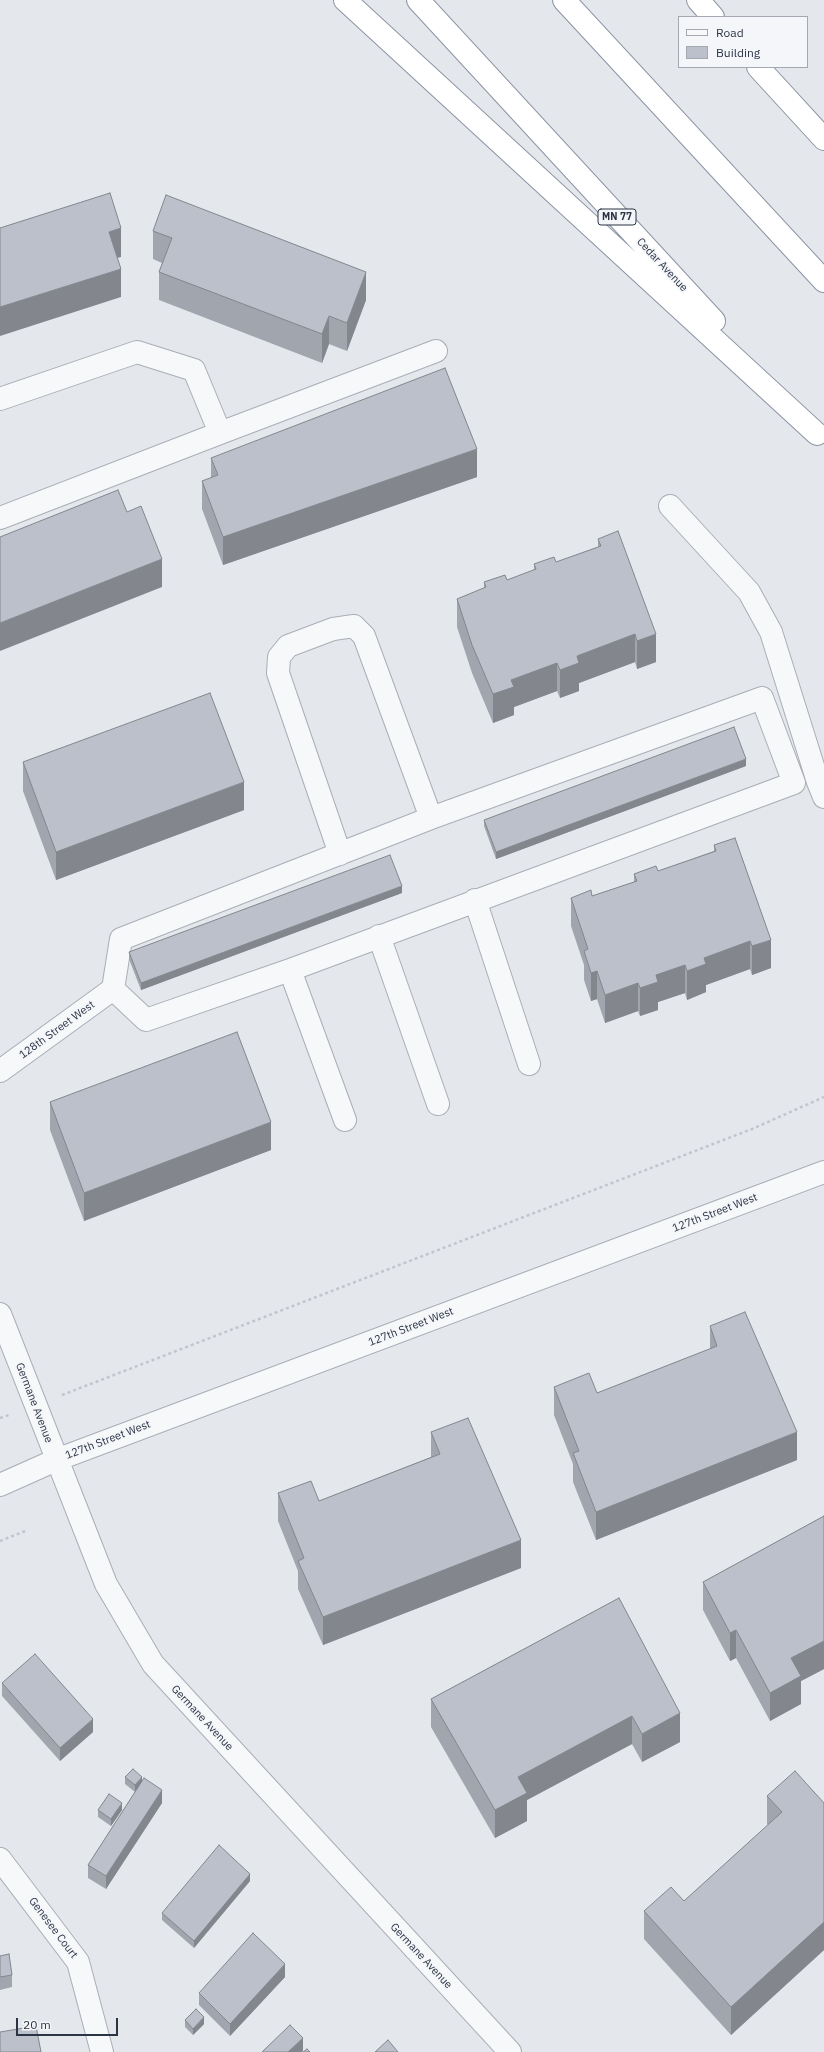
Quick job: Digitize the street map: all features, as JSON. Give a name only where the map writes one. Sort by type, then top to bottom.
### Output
[{"type":"highway","points":[[344,0],[821,438]]},
{"type":"highway","name":"Cedar Avenue","points":[[418,0],[821,438]]},
{"type":"highway","points":[[564,0],[824,282]]},
{"type":"highway","points":[[698,0],[712,16]]},
{"type":"highway","points":[[759,68],[824,139]]},
{"type":"street","points":[[0,518],[436,351]]},
{"type":"street","points":[[0,399],[137,352],[194,370],[220,433]]},
{"type":"street","points":[[670,506],[749,592],[771,632],[824,797]]},
{"type":"street","points":[[340,854],[278,673],[279,657],[288,646],[333,629],[354,626],[364,636],[430,818]]},
{"type":"street","points":[[762,698],[794,783],[475,900],[290,970],[146,1020],[113,989],[121,939],[430,818],[762,698]]},
{"type":"street","points":[[475,900],[529,1064]]},
{"type":"street","points":[[379,936],[438,1104]]},
{"type":"street","points":[[290,970],[345,1120]]},
{"type":"street","name":"128th Street West","points":[[0,1071],[113,989]]},
{"type":"street","name":"127th Street West","points":[[0,1485],[56,1460],[824,1172]]},
{"type":"street","name":"Germane Avenue","points":[[0,1314],[56,1460],[106,1584],[153,1664],[510,2052]]},
{"type":"street","name":"Genesee Court","points":[[0,1859],[78,1962],[102,2052]]},
{"type":"path","points":[[0,1418],[752,1130],[824,1097]]},
{"type":"path","points":[[0,1541],[28,1530]]},
{"type":"building","points":[[110,193],[121,228],[109,232],[121,269],[0,307],[0,228]]},
{"type":"building","points":[[166,195],[366,272],[347,323],[329,316],[322,334],[159,272],[172,238],[153,231]]},
{"type":"building","points":[[445,368],[477,449],[223,537],[202,481],[218,475],[211,458]]},
{"type":"building","points":[[118,490],[127,512],[141,506],[162,559],[0,623],[0,537]]},
{"type":"building","points":[[618,531],[656,634],[637,641],[635,634],[577,656],[579,663],[560,670],[557,663],[511,680],[514,687],[493,694],[472,645],[457,599],[486,587],[484,582],[505,575],[507,580],[536,569],[534,564],[554,557],[556,562],[601,546],[598,539]]},
{"type":"building","points":[[210,693],[244,782],[56,852],[23,762]]},
{"type":"building","points":[[734,727],[746,759],[496,852],[484,820]]},
{"type":"building","points":[[735,838],[771,940],[752,946],[750,941],[704,958],[706,964],[687,971],[685,965],[656,975],[658,982],[640,988],[638,983],[605,995],[597,971],[591,973],[584,951],[588,949],[571,898],[591,890],[592,896],[637,881],[634,874],[656,866],[658,871],[716,851],[714,845]]},
{"type":"building","points":[[390,855],[402,886],[141,983],[129,952]]},
{"type":"building","points":[[237,1032],[271,1122],[84,1193],[50,1102]]},
{"type":"building","points":[[745,1312],[797,1432],[596,1512],[573,1453],[579,1451],[554,1387],[589,1373],[597,1393],[717,1346],[710,1326]]},
{"type":"building","points":[[468,1418],[521,1540],[323,1617],[298,1561],[304,1558],[278,1493],[311,1481],[319,1501],[440,1454],[431,1432]]},
{"type":"building","points":[[824,1516],[824,1641],[791,1658],[801,1676],[770,1693],[736,1630],[730,1633],[703,1582]]},
{"type":"building","points":[[619,1598],[680,1713],[642,1734],[632,1716],[518,1777],[527,1793],[495,1810],[431,1699]]},
{"type":"building","points":[[35,1654],[93,1719],[60,1748],[2,1683]]},
{"type":"building","points":[[133,1769],[142,1777],[135,1785],[125,1777]]},
{"type":"building","points":[[795,1771],[824,1803],[824,1922],[731,2007],[644,1911],[671,1887],[684,1901],[782,1812],[767,1796]]},
{"type":"building","points":[[144,1778],[162,1790],[106,1876],[88,1865]]},
{"type":"building","points":[[109,1794],[122,1803],[111,1819],[98,1810]]},
{"type":"building","points":[[219,1845],[250,1874],[194,1941],[162,1913]]},
{"type":"building","points":[[253,1933],[285,1964],[230,2024],[199,1993]]},
{"type":"building","points":[[9,1954],[12,1975],[0,1977],[0,1956]]},
{"type":"building","points":[[196,2009],[204,2017],[193,2029],[185,2020]]},
{"type":"building","points":[[290,2025],[303,2038],[288,2052],[262,2052]]},
{"type":"building","points":[[36,2026],[41,2052],[0,2052],[0,2032]]},
{"type":"building","points":[[388,2040],[398,2052],[375,2052]]},
{"type":"building","points":[[307,2049],[310,2052],[303,2052]]}]
